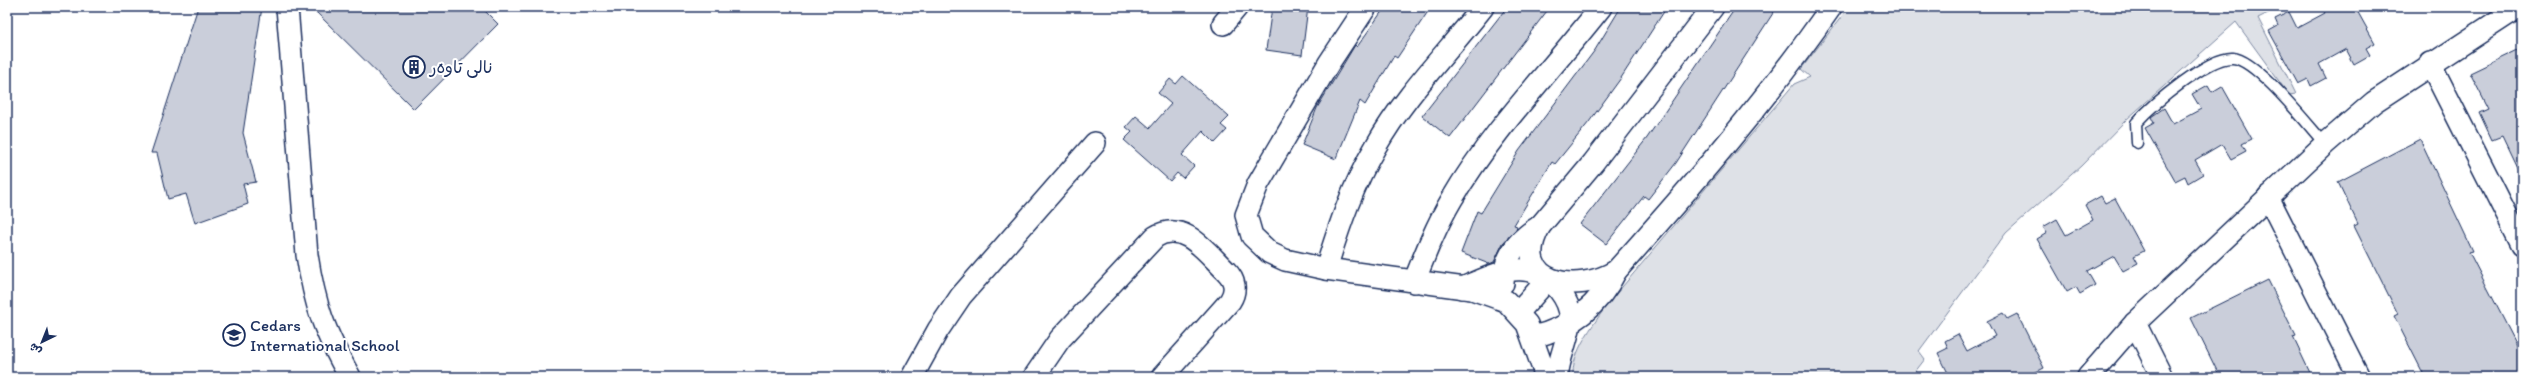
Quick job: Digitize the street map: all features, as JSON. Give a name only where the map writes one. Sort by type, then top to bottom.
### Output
[{"type":"street","points":[[287,7],[307,255],[313,293],[330,342],[350,377]]},
{"type":"street","points":[[1223,24],[1237,7]]},
{"type":"street","points":[[1366,7],[1329,63],[1258,184],[1246,215],[1252,236],[1270,253],[1285,260],[1326,269],[1484,292],[1512,307]]},
{"type":"street","points":[[1326,269],[1342,217],[1358,180],[1376,145],[1398,112],[1483,7]]},
{"type":"street","points":[[1414,282],[1430,241],[1444,213],[1477,161],[1601,7]]},
{"type":"street","points":[[1557,377],[1570,323],[1567,302],[1535,264],[1532,255],[1535,235],[1540,226],[1594,163],[1713,7]]},
{"type":"street","points":[[1533,336],[1553,332],[1570,323],[1594,305],[1610,283],[1616,271],[1706,170],[1753,113],[1831,7]]},
{"type":"street","points":[[2088,377],[2134,323],[2324,144],[2374,102],[2430,63],[2519,7]]},
{"type":"street","points":[[2430,63],[2522,245]]},
{"type":"street","points":[[912,377],[938,330],[961,296],[1095,143]]},
{"type":"street","points":[[2268,197],[2359,377]]},
{"type":"street","points":[[1540,226],[1516,244],[1508,256],[1504,271],[1503,292],[1533,336],[1546,377]]},
{"type":"street","points":[[1034,377],[1060,339],[1155,237],[1169,231],[1177,231],[1191,238],[1226,270],[1231,276],[1235,289],[1230,301],[1162,377]]},
{"type":"street","points":[[1460,289],[1504,271],[1527,270],[1559,283],[1583,284],[1606,277],[1616,271]]},
{"type":"street","points":[[1512,307],[1548,279]]},
{"type":"street","points":[[2134,323],[2162,377]]},
{"type":"lane","points":[[2137,143],[2136,123],[2154,103],[2213,63],[2233,58],[2256,68],[2324,144]]},
{"type":"shaded area","points":[[1849,7],[2280,7],[2258,18],[2296,94],[2289,95],[2236,22],[2126,120],[2081,166],[2006,233],[1919,351],[1925,359],[1911,377],[1573,377],[1575,358],[1579,349],[1606,306],[1794,84],[1810,77],[1801,69]]},
{"type":"building","points":[[198,7],[262,7],[243,133],[256,182],[243,184],[248,204],[195,223],[186,194],[168,199],[157,153],[151,153]]},
{"type":"building","name":"نالی تاوەر","points":[[311,7],[481,7],[498,24],[414,109]]},
{"type":"building","points":[[1272,7],[1308,7],[1302,55],[1266,50]]},
{"type":"building","points":[[1385,7],[1431,7],[1397,58],[1394,56],[1365,105],[1360,101],[1336,159],[1302,145],[1317,108],[1355,45],[1357,47]]},
{"type":"building","points":[[1507,7],[1550,7],[1450,138],[1422,116]]},
{"type":"building","points":[[1621,7],[1667,7],[1621,78],[1589,122],[1555,164],[1552,162],[1514,225],[1517,226],[1516,229],[1503,243],[1494,262],[1489,264],[1461,253],[1477,211],[1481,213],[1519,151],[1595,50]]},
{"type":"building","points":[[1736,7],[1777,7],[1676,163],[1648,199],[1644,196],[1606,244],[1580,224],[1647,138]]},
{"type":"building","points":[[2322,7],[2355,7],[2375,43],[2366,48],[2370,55],[2354,64],[2346,49],[2319,64],[2326,78],[2311,86],[2308,79],[2298,84],[2269,31],[2278,26],[2275,19],[2289,12],[2297,28],[2325,13]]},
{"type":"building","points":[[2522,48],[2522,178],[2502,136],[2492,140],[2479,112],[2488,108],[2470,73]]},
{"type":"building","points":[[1183,76],[1229,117],[1221,125],[1227,130],[1215,143],[1203,131],[1182,155],[1194,166],[1183,178],[1177,173],[1170,181],[1124,140],[1132,132],[1126,127],[1136,116],[1150,128],[1171,104],[1158,93],[1170,79],[1176,84]]},
{"type":"building","points":[[2208,85],[2212,92],[2222,86],[2252,139],[2242,144],[2246,151],[2231,159],[2222,144],[2195,160],[2203,174],[2188,183],[2185,176],[2175,181],[2145,128],[2154,123],[2151,117],[2164,108],[2173,124],[2201,109],[2192,94]]},
{"type":"building","points":[[2420,139],[2473,251],[2469,252],[2522,355],[2522,377],[2425,377],[2394,316],[2398,314],[2354,226],[2358,224],[2338,182]]},
{"type":"building","points":[[2101,196],[2105,203],[2115,198],[2144,251],[2134,256],[2138,263],[2123,271],[2114,256],[2087,271],[2095,285],[2080,294],[2076,287],[2067,292],[2037,239],[2047,233],[2043,227],[2057,219],[2066,235],[2093,220],[2085,205]]},
{"type":"building","points":[[2268,280],[2296,336],[2293,337],[2312,377],[2220,377],[2191,318]]},
{"type":"building","points":[[2003,313],[2007,319],[2017,314],[2044,368],[2034,373],[2037,377],[1950,377],[1938,353],[1948,348],[1945,341],[1958,334],[1967,351],[1995,336],[1987,321]]},
{"type":"place","name":"نالی تاوەر","points":[[414,67]]},
{"type":"place","name":"Cedars International School","points":[[234,335]]}]
